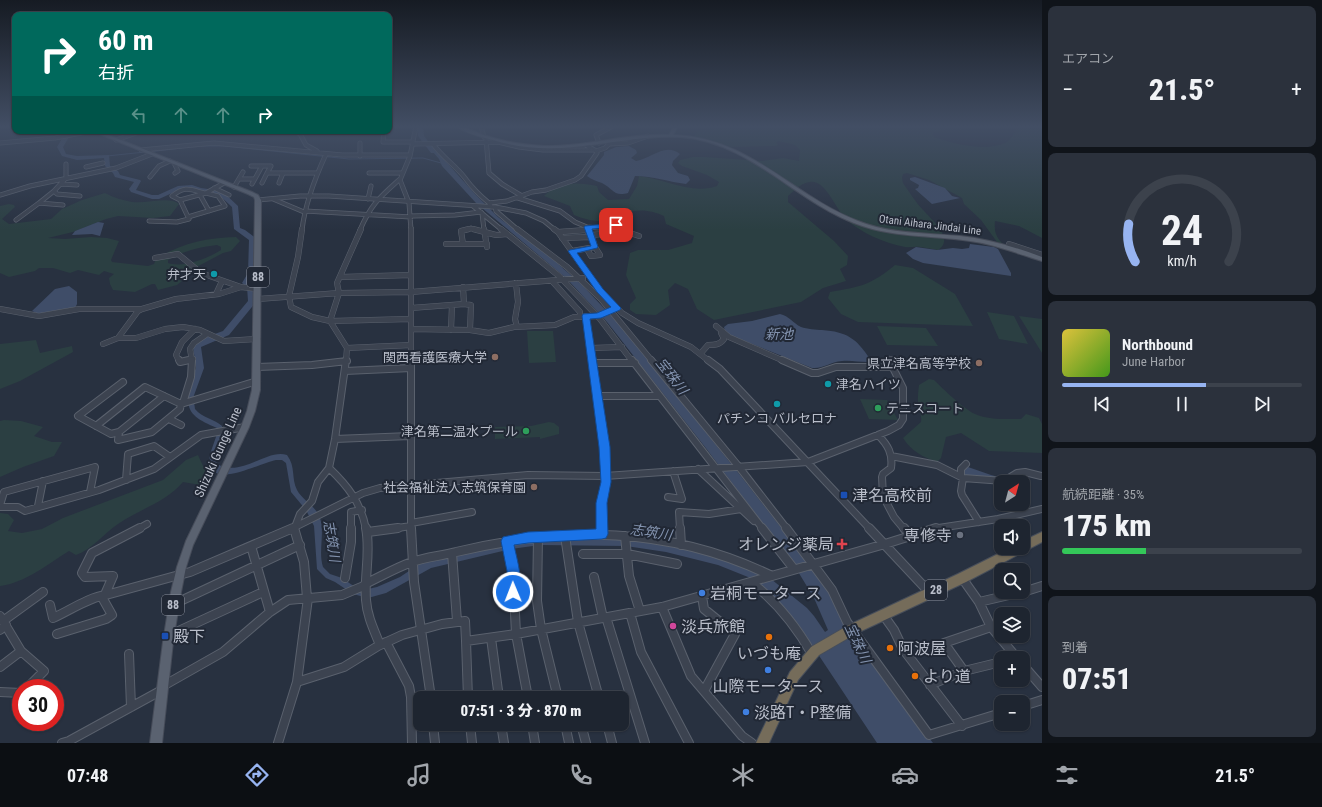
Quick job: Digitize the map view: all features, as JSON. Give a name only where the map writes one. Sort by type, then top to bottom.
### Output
[{"type":"highway","points":[[1030,543],[1041,539]]},
{"type":"highway","name":"28","points":[[762,743],[794,676],[813,652],[852,630],[884,616],[1006,555]]},
{"type":"main road","points":[[170,161],[254,195],[258,200]]},
{"type":"main road","name":"Otani Aihara Jindai Line","points":[[754,161],[829,210],[856,223],[892,232],[966,238],[1008,247],[1042,259]]},
{"type":"main road","name":"Shizuki Gunge Line","points":[[156,743],[174,604],[180,574],[189,544],[245,427],[253,405],[257,381],[258,299],[256,289],[258,200]]},
{"type":"street","points":[[86,161],[86,174]]},
{"type":"street","points":[[118,161],[119,163],[123,165]]},
{"type":"street","points":[[0,195],[30,186],[113,169],[134,161]]},
{"type":"street","points":[[150,177],[159,166],[170,161]]},
{"type":"street","points":[[323,161],[317,173],[305,212],[298,257],[289,296],[291,307],[312,317],[330,321],[411,319]]},
{"type":"street","points":[[330,321],[339,293],[337,283],[366,214],[378,199],[400,179],[408,161]]},
{"type":"street","points":[[447,161],[466,179],[473,190],[496,211],[523,234],[558,259],[613,310],[739,467],[814,564],[832,590],[852,630],[929,735],[994,715]]},
{"type":"street","points":[[487,161],[488,173],[520,197],[559,210],[572,218],[576,223],[587,227],[620,225]]},
{"type":"street","points":[[492,206],[533,191],[546,190],[576,179],[581,176],[592,161]]},
{"type":"street","points":[[86,167],[103,163]]},
{"type":"street","points":[[16,220],[61,184],[66,178],[66,164]]},
{"type":"street","points":[[175,173],[178,171],[175,166],[177,164]]},
{"type":"street","points":[[250,166],[271,166],[262,183]]},
{"type":"street","points":[[252,184],[262,166]]},
{"type":"street","points":[[234,187],[243,172]]},
{"type":"street","points":[[267,173],[317,173]]},
{"type":"street","points":[[279,183],[283,173]]},
{"type":"street","points":[[369,173],[402,173]]},
{"type":"street","points":[[239,179],[254,179]]},
{"type":"street","points":[[400,179],[408,201],[411,216],[410,485],[412,562],[429,691]]},
{"type":"street","points":[[207,192],[224,183]]},
{"type":"street","points":[[61,184],[76,186]]},
{"type":"street","points":[[368,199],[370,186]]},
{"type":"street","points":[[148,220],[177,222],[189,219],[188,217],[225,206],[221,198],[216,194],[181,188],[172,195],[180,200],[188,217]]},
{"type":"street","points":[[180,200],[207,192],[221,190],[229,195]]},
{"type":"street","points":[[54,191],[57,194],[80,196]]},
{"type":"street","points":[[207,192],[208,211]]},
{"type":"street","points":[[258,200],[310,196],[492,206],[515,210],[544,221],[558,232],[605,296],[613,310],[701,353],[724,373],[930,593]]},
{"type":"street","points":[[273,199],[305,212],[411,216],[432,214],[464,216],[481,213]]},
{"type":"street","points":[[39,203],[63,205]]},
{"type":"street","points":[[475,206],[481,213],[564,280],[597,316],[718,468],[794,569]]},
{"type":"street","points":[[446,244],[487,246],[481,213]]},
{"type":"street","points":[[587,227],[600,255],[591,256],[587,249]]},
{"type":"street","points":[[463,244],[461,232],[471,228],[496,235],[507,234]]},
{"type":"street","points":[[558,232],[586,230],[590,235]]},
{"type":"street","points":[[562,238],[627,232],[639,236]]},
{"type":"street","points":[[1008,247],[1009,244],[1042,255]]},
{"type":"street","points":[[572,251],[595,247]]},
{"type":"street","points":[[155,258],[178,254],[201,274],[241,287],[256,289]]},
{"type":"street","points":[[340,277],[411,275]]},
{"type":"street","points":[[258,299],[339,293],[411,292],[590,277]]},
{"type":"street","points":[[216,294],[222,281]]},
{"type":"street","points":[[552,281],[583,316],[591,348],[604,447],[606,482],[601,503],[602,534]]},
{"type":"street","points":[[516,283],[518,302],[515,318],[517,327]]},
{"type":"street","points":[[0,309],[39,316],[79,309],[142,308],[176,299],[216,294],[241,287]]},
{"type":"street","points":[[463,287],[464,304]]},
{"type":"street","points":[[411,308],[464,304],[471,305],[470,330]]},
{"type":"street","points":[[451,330],[452,305]]},
{"type":"street","points":[[118,338],[138,311],[142,308]]},
{"type":"street","points":[[411,330],[470,330],[485,333],[517,327],[555,325],[567,319],[583,316],[597,316],[613,310]]},
{"type":"street","points":[[278,743],[297,682],[308,598],[300,545],[294,527],[303,510],[312,501],[318,482],[329,468],[335,439],[345,371],[347,348],[330,321]]},
{"type":"street","points":[[701,353],[708,345],[719,344],[723,341],[723,337],[716,326],[728,337],[812,373],[818,373],[836,367],[892,367]]},
{"type":"street","points":[[104,344],[118,338],[136,338],[176,327],[195,329],[224,341],[258,339]]},
{"type":"street","points":[[193,359],[180,362],[176,355],[182,342],[195,329]]},
{"type":"street","points":[[119,432],[118,440],[152,432],[180,409],[184,403],[187,386],[193,375],[193,359],[190,349],[194,343],[209,335]]},
{"type":"street","points":[[347,348],[411,345]]},
{"type":"street","points":[[591,348],[622,347]]},
{"type":"street","points":[[50,605],[53,618],[73,609],[95,596],[105,595],[190,572],[294,527],[354,496],[380,488],[528,475],[605,476],[808,462],[878,435],[899,425],[903,419],[903,388],[889,359],[896,359]]},
{"type":"street","points":[[257,368],[312,365],[346,361]]},
{"type":"street","points":[[593,363],[634,363]]},
{"type":"street","points":[[345,371],[411,368]]},
{"type":"street","points":[[96,426],[145,387],[184,403],[257,381]]},
{"type":"street","points":[[123,382],[78,416],[111,434],[119,432],[164,396]]},
{"type":"street","points":[[598,396],[660,396]]},
{"type":"street","points":[[169,419],[181,425]]},
{"type":"street","points":[[90,492],[95,467],[4,492],[0,506],[18,507],[25,511],[90,492],[154,469],[201,435],[245,427]]},
{"type":"street","points":[[878,435],[890,448],[891,456],[891,468],[883,474],[882,477],[883,496],[894,516],[910,535]]},
{"type":"street","points":[[335,439],[410,436]]},
{"type":"street","points":[[126,480],[128,454],[154,446],[170,457]]},
{"type":"street","points":[[891,456],[937,465],[962,477],[1004,481],[1017,473],[1025,472],[1041,476]]},
{"type":"street","points":[[966,464],[961,469],[961,491],[979,522]]},
{"type":"street","points":[[329,468],[349,486],[362,510],[368,532],[364,586],[367,610],[383,643],[404,674],[409,686],[411,697],[412,743]]},
{"type":"street","points":[[698,469],[740,509],[755,522],[758,522]]},
{"type":"street","points":[[668,496],[682,499],[673,471]]},
{"type":"street","points":[[38,506],[43,481]]},
{"type":"street","points":[[681,545],[679,512],[709,514],[740,509]]},
{"type":"street","points":[[466,641],[516,634],[662,607],[885,544],[945,525],[979,522],[1042,509]]},
{"type":"street","points":[[345,578],[351,542],[351,512],[362,510]]},
{"type":"street","points":[[368,532],[411,525],[472,512]]},
{"type":"street","points":[[57,634],[106,619],[112,614],[103,599],[113,576],[85,577],[82,573],[92,553],[146,524]]},
{"type":"street","points":[[67,742],[131,707],[223,652],[270,612],[288,600],[348,593],[412,562],[507,541],[538,537],[602,534],[681,545],[731,557],[771,576]]},
{"type":"street","points":[[565,536],[578,622],[597,691]]},
{"type":"street","points":[[625,536],[629,576],[640,611]]},
{"type":"street","points":[[538,537],[537,601],[541,629],[556,691]]},
{"type":"street","points":[[507,541],[513,571],[516,634],[527,691]]},
{"type":"street","points":[[174,604],[300,545]]},
{"type":"street","points":[[251,546],[270,612]]},
{"type":"street","points":[[452,553],[457,621]]},
{"type":"street","points":[[583,554],[627,554],[677,564]]},
{"type":"street","points":[[594,578],[604,618],[645,743]]},
{"type":"street","points":[[962,578],[979,602],[991,627],[1011,651]]},
{"type":"street","points":[[752,582],[783,611],[813,652]]},
{"type":"street","points":[[1030,590],[1042,586]]},
{"type":"street","points":[[36,679],[44,671],[21,651],[2,623],[42,592]]},
{"type":"street","points":[[170,635],[264,592]]},
{"type":"street","points":[[702,596],[704,609],[735,634],[704,691]]},
{"type":"street","points":[[979,602],[994,599]]},
{"type":"street","points":[[662,607],[691,676],[746,742]]},
{"type":"street","points":[[630,613],[641,652],[689,743]]},
{"type":"street","points":[[884,616],[894,630],[903,649],[962,726]]},
{"type":"street","points":[[297,682],[321,676],[344,666],[383,643],[439,624],[465,621],[468,691]]},
{"type":"street","points":[[964,671],[944,642],[991,627]]},
{"type":"street","points":[[491,638],[498,691]]},
{"type":"street","points":[[0,666],[21,651]]},
{"type":"street","points":[[129,654],[131,707]]},
{"type":"street","points":[[930,685],[964,671],[994,664]]},
{"type":"street","points":[[1030,673],[1042,687]]},
{"type":"street","points":[[0,692],[12,693]]},
{"type":"street","points":[[1030,704],[1042,700]]},
{"type":"street","points":[[434,731],[436,743]]},
{"type":"street","points":[[471,731],[472,743]]},
{"type":"street","points":[[503,731],[504,743]]},
{"type":"street","points":[[533,731],[535,743]]},
{"type":"street","points":[[566,731],[569,743]]},
{"type":"street","points":[[583,731],[586,743]]},
{"type":"street","points":[[609,731],[612,743]]},
{"type":"green space","points":[[680,161],[1042,161],[1042,238],[1019,226],[995,221],[996,234],[1003,244],[997,242],[981,220],[964,204],[962,198],[929,180],[907,173],[903,174],[903,183],[918,205],[936,224],[943,235],[944,241],[943,246],[938,250],[897,245],[865,233],[845,218],[823,187],[814,182],[807,182],[788,196],[788,202],[834,241],[848,256],[847,265],[840,269],[846,281],[823,288],[801,302],[714,320],[697,309],[688,289],[675,283],[668,290],[670,305],[656,315],[636,314],[630,310],[630,304],[636,298],[626,275],[630,253],[638,250],[668,250],[692,243],[694,236],[666,224],[664,216],[656,213],[632,211],[615,220],[591,220],[574,215],[570,206],[544,196],[550,191],[563,185],[576,183],[597,186],[599,192],[608,200],[629,199],[637,186],[639,176],[688,188],[698,189],[717,186],[719,182],[707,175],[682,166],[678,163]]},
{"type":"green space","points":[[105,193],[115,198],[132,202],[164,200],[179,204],[170,216],[153,218],[118,216],[73,232],[48,238],[65,239],[91,237],[107,238],[119,241],[111,260],[112,262],[148,266],[154,264],[156,259],[175,249],[194,242],[236,237],[240,241],[231,251],[223,253],[189,271],[169,271],[176,279],[182,281],[177,285],[158,290],[155,284],[152,284],[135,292],[113,290],[109,278],[114,274],[104,271],[99,275],[78,270],[70,273],[53,268],[39,268],[35,271],[9,277],[0,273],[0,206],[9,204],[14,205],[15,207],[2,219],[9,224],[51,219],[62,209],[82,200]],"holes":[[[217,245],[221,247],[221,250],[195,262],[181,264],[168,263],[168,260],[173,257],[192,250]]]},
{"type":"green space","points":[[895,265],[913,268],[955,294],[973,326],[858,322],[841,314],[828,298],[830,292],[865,284],[887,272]]},
{"type":"green space","points":[[987,312],[1014,316],[1028,344],[999,339]]},
{"type":"green space","points":[[1019,316],[1042,319],[1042,353]]},
{"type":"green space","points":[[877,326],[926,328],[938,346],[887,345]]},
{"type":"green space","points":[[527,331],[553,331],[556,362],[529,363]]},
{"type":"green space","points":[[36,340],[40,353],[72,346],[73,352],[20,381],[0,389],[0,344]]},
{"type":"green space","points":[[929,379],[934,380],[965,408],[980,416],[997,419],[1021,419],[1026,414],[1039,418],[1042,424],[1042,453],[989,451],[961,433],[946,437],[941,458],[937,462],[918,453],[906,443],[903,438],[921,422],[918,403],[919,385]]},
{"type":"green space","name":"テニスコート","points":[[860,399],[887,400],[898,420],[869,419]]},
{"type":"green space","points":[[0,421],[21,421],[43,427],[34,436],[52,442],[62,442],[54,456],[0,477]]},
{"type":"green space","name":"津名第二温水プール","points":[[549,422],[554,423],[559,427],[559,434],[540,439],[540,437],[495,439],[495,427],[531,426]]},
{"type":"green space","points":[[198,455],[204,468],[210,474],[200,485],[183,482],[169,495],[118,524],[82,553],[76,555],[69,551],[27,577],[0,586],[0,513],[8,514],[14,520],[8,531],[22,533],[42,529],[63,518],[163,480],[186,460]]},
{"type":"water","name":"宝珠川","points":[[440,161],[445,161],[498,217],[556,262],[583,286],[619,324],[828,588],[845,621],[869,660],[933,743],[877,743],[800,627],[777,601],[758,583],[748,577],[718,565],[666,552],[626,546],[540,545],[511,549],[431,568],[386,593],[368,598],[353,594],[326,578],[317,569],[314,526],[306,510],[291,492],[286,463],[282,460],[276,460],[236,473],[221,474],[215,472],[209,457],[217,434],[217,428],[196,417],[189,407],[189,393],[192,384],[196,385],[193,395],[195,409],[222,426],[216,454],[217,464],[236,468],[271,455],[287,455],[292,464],[294,481],[297,490],[316,510],[320,518],[322,530],[321,555],[323,567],[330,574],[342,578],[355,587],[368,589],[377,587],[400,577],[421,563],[530,539],[638,539],[725,556],[771,579],[807,608],[825,632],[828,630],[814,598],[794,565],[705,447],[607,322],[566,278],[476,203],[442,166]]},
{"type":"water","points":[[599,161],[673,161],[672,165],[678,173],[688,176],[690,180],[686,184],[635,176],[628,193],[619,194],[614,192],[606,185],[587,176]]},
{"type":"water","points":[[915,177],[945,188],[952,196],[960,198],[932,204],[915,189],[918,188],[919,185],[910,180],[910,178]]},
{"type":"water","points":[[98,222],[104,223],[100,236],[92,234],[72,235],[75,231]]},
{"type":"water","points":[[970,244],[994,247],[998,249],[1011,273],[1011,276],[923,263],[913,259],[906,253],[916,247],[937,250],[953,248],[962,249],[969,248]]},
{"type":"water","points":[[69,286],[77,292],[77,304],[75,308],[41,315],[32,311],[55,289]]},
{"type":"water","name":"新池","points":[[780,314],[786,316],[801,327],[838,332],[850,337],[860,346],[870,359],[868,362],[842,361],[812,368],[730,335],[725,331],[724,327],[728,324],[752,321]]},
{"type":"water","points":[[968,467],[994,476],[994,478],[964,475],[963,470]]},
{"type":"waterway","name":"志筑川","points":[[106,161],[108,166],[116,172],[117,176],[138,181],[132,189],[133,191],[152,197],[159,197],[180,187],[192,187],[200,190],[220,192],[235,206],[237,229],[243,231],[253,239],[252,274],[246,283],[251,286],[252,302],[244,309],[230,330],[219,336],[204,341],[197,346],[200,368],[190,395]]},
{"type":"waterway","points":[[433,161],[441,163]]},
{"type":"place","name":"弁才天","points":[[214,274]]},
{"type":"place","name":"関西看護医療大学","points":[[495,357]]},
{"type":"place","name":"県立津名高等学校","points":[[979,363]]},
{"type":"place","name":"津名ハイツ","points":[[828,384]]},
{"type":"place","name":"パチンコ バルセロナ","points":[[777,404]]},
{"type":"place","name":"テニスコート","points":[[878,408]]},
{"type":"place","name":"津名第二温水プール","points":[[526,431]]},
{"type":"place","name":"社会福祉法人志筑保育園","points":[[534,487]]},
{"type":"place","name":"津名高校前","points":[[844,495]]},
{"type":"place","name":"専修寺","points":[[960,535]]},
{"type":"place","name":"オレンジ薬局","points":[[842,544]]},
{"type":"place","name":"岩桐モータース","points":[[702,593]]},
{"type":"place","name":"淡兵旅館","points":[[673,626]]},
{"type":"place","name":"殿下","points":[[165,636]]},
{"type":"place","name":"いづも庵","points":[[769,637]]},
{"type":"place","name":"阿波屋","points":[[890,648]]},
{"type":"place","name":"山際モータース","points":[[768,670]]},
{"type":"place","name":"より道","points":[[915,676]]},
{"type":"place","name":"淡路T・P整備","points":[[746,712]]},
{"type":"route","points":[[513,592],[513,571],[507,541],[528,537],[602,534],[601,503],[606,482],[604,447],[586,316],[598,316],[617,308],[600,291],[572,251],[592,249],[595,247],[587,227],[608,227],[616,225]]}]
